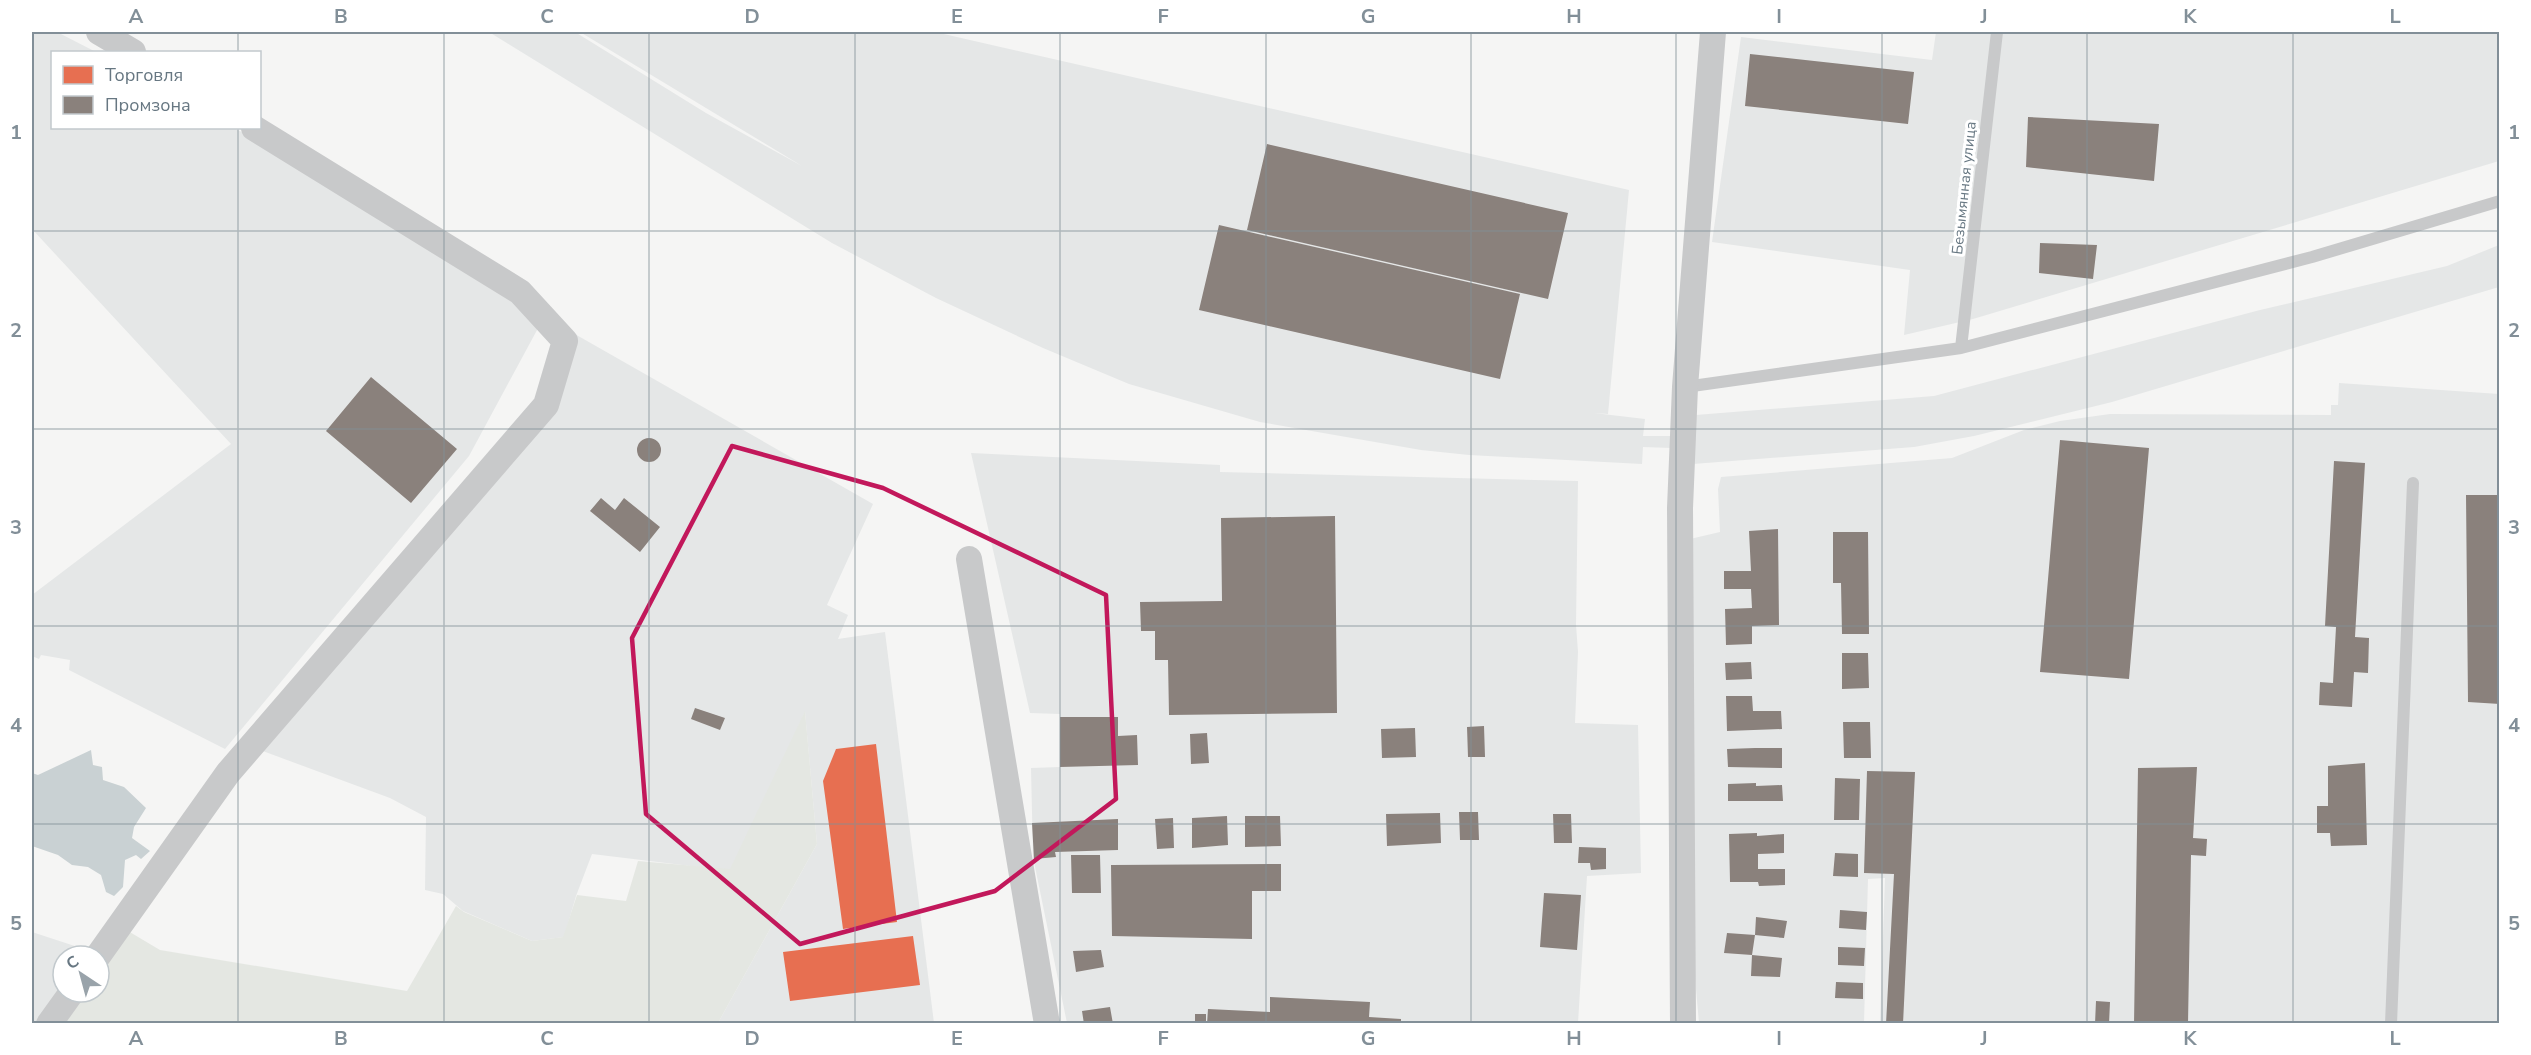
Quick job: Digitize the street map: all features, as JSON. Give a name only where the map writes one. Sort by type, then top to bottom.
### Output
[{"type":"street","points":[[99,32],[131,51]]},
{"type":"street","points":[[1683,1023],[1680,508],[1685,387],[1713,32]]},
{"type":"street","points":[[107,944],[228,773],[546,405],[565,341],[520,292],[256,129]]},
{"type":"street","points":[[969,559],[1047,1023]]},
{"type":"street","points":[[49,1023],[63,1004]]},
{"type":"lane","name":"Безымянная улица","points":[[1961,348],[1997,32]]},
{"type":"lane","points":[[1685,387],[1961,348],[2312,257],[2499,201]]},
{"type":"lane","points":[[2391,1023],[2413,483]]},
{"type":"highlighted area","points":[[732,446],[883,488],[1106,595],[1116,799],[995,891],[800,944],[646,814],[632,638]]},
{"type":"shaded area","points":[[32,32],[57,32],[94,51],[51,51],[51,129],[236,129],[323,176],[543,319],[469,456],[225,749],[69,670],[70,660],[41,655],[39,659],[32,656],[32,595],[231,444],[32,229]]},
{"type":"shaded area","points":[[489,32],[575,32],[706,113],[802,166],[580,32],[935,32],[1629,190],[1608,414],[1594,413],[1645,419],[1643,436],[1671,436],[1696,415],[1934,396],[2260,310],[2447,266],[2499,245],[2499,287],[2112,402],[1974,436],[1914,447],[1693,464],[1671,448],[1643,447],[1642,464],[1469,455],[1421,450],[1260,422],[1129,384],[1043,348],[936,298],[832,243]]},
{"type":"shaded area","points":[[1936,32],[2499,32],[2499,161],[1973,319],[1904,335],[1910,270],[1712,242],[1741,37],[1932,60]]},
{"type":"shaded area","points":[[566,329],[873,504],[827,605],[848,615],[838,639],[885,632],[934,1023],[718,1023],[817,844],[805,712],[732,871],[592,854],[564,937],[532,941],[463,911],[443,894],[425,890],[426,817],[390,798],[249,746],[526,419]]},
{"type":"shaded area","points":[[2339,383],[2499,394],[2499,1023],[1880,1023],[1885,878],[1868,879],[1864,1023],[1699,1023],[1694,966],[1690,539],[1720,532],[1718,489],[1721,477],[1952,458],[2024,430],[2060,421],[2110,414],[2331,415],[2331,405],[2338,405]]},
{"type":"shaded area","points":[[971,453],[1220,465],[1220,472],[1578,481],[1576,625],[1578,652],[1575,723],[1638,725],[1641,873],[1587,876],[1578,1023],[1067,1023],[1033,857],[1031,768],[1060,767],[1060,714],[1030,713]]},
{"type":"shaded area","points":[[805,711],[817,844],[718,1023],[60,1024],[73,1004],[111,1004],[111,952],[128,931],[160,950],[407,991],[456,906],[464,912],[532,941],[563,937],[577,895],[626,901],[638,861],[730,869]]},
{"type":"shaded area","points":[[91,750],[93,765],[102,767],[103,780],[124,787],[146,808],[134,827],[132,838],[150,851],[141,859],[136,855],[125,860],[123,887],[114,896],[106,892],[101,875],[88,867],[72,865],[58,855],[32,846],[32,773],[38,775]]},
{"type":"shaded area","points":[[32,932],[69,944],[51,944],[51,1004],[55,1004],[42,1023],[32,1024]]},
{"type":"building: Торговля","points":[[876,744],[897,922],[843,929],[823,781],[836,749]]},
{"type":"building: Торговля","points":[[913,936],[920,985],[790,1001],[783,952]]},
{"type":"building: Промзона","points":[[1750,54],[1914,72],[1908,124],[1745,106]]},
{"type":"building: Промзона","points":[[2028,117],[2159,124],[2154,181],[2026,167]]},
{"type":"building: Промзона","points":[[1267,144],[1568,213],[1548,299],[1247,230]]},
{"type":"building: Промзона","points":[[1219,225],[1520,294],[1500,379],[1199,310]]},
{"type":"building: Промзона","points":[[2040,243],[2097,245],[2093,279],[2039,273]]},
{"type":"building: Промзона","points":[[371,377],[457,449],[411,503],[326,431]]},
{"type":"building: Промзона","points":[[649,438],[658,441],[661,450],[658,459],[649,462],[640,459],[637,450],[640,441]]},
{"type":"building: Промзона","points":[[2060,440],[2149,448],[2129,679],[2040,672]]},
{"type":"building: Промзона","points":[[2334,461],[2365,463],[2355,637],[2369,638],[2368,673],[2354,672],[2352,707],[2319,705],[2320,682],[2333,683],[2336,627],[2325,626]]},
{"type":"building: Промзона","points":[[2466,495],[2500,495],[2500,704],[2468,702]]},
{"type":"building: Промзона","points":[[601,498],[615,510],[624,498],[660,527],[640,552],[590,511]]},
{"type":"building: Промзона","points":[[1335,516],[1337,713],[1169,715],[1168,660],[1155,660],[1155,631],[1141,631],[1140,602],[1222,601],[1221,518]]},
{"type":"building: Промзона","points":[[1778,529],[1779,625],[1752,626],[1752,644],[1726,645],[1725,609],[1752,608],[1751,589],[1724,589],[1724,571],[1751,571],[1749,531]]},
{"type":"building: Промзона","points":[[1833,532],[1868,532],[1869,634],[1842,634],[1841,583],[1833,583]]},
{"type":"building: Промзона","points":[[1842,653],[1868,653],[1869,688],[1842,689]]},
{"type":"building: Промзона","points":[[1751,662],[1752,679],[1726,680],[1725,663]]},
{"type":"building: Промзона","points":[[1726,696],[1752,696],[1753,711],[1781,711],[1782,729],[1727,731]]},
{"type":"building: Промзона","points":[[695,708],[725,718],[720,730],[691,719]]},
{"type":"building: Промзона","points":[[1060,717],[1118,717],[1118,736],[1137,735],[1138,765],[1060,767]]},
{"type":"building: Промзона","points":[[1843,722],[1870,722],[1871,758],[1844,758]]},
{"type":"building: Промзона","points":[[1484,726],[1485,757],[1468,757],[1467,727]]},
{"type":"building: Промзона","points":[[1415,728],[1416,757],[1382,758],[1381,729]]},
{"type":"building: Промзона","points":[[1207,733],[1209,763],[1191,764],[1190,734]]},
{"type":"building: Промзона","points":[[1782,748],[1782,768],[1728,767],[1727,749]]},
{"type":"building: Промзона","points":[[2365,763],[2367,845],[2331,846],[2330,833],[2317,833],[2317,806],[2328,806],[2328,766]]},
{"type":"building: Промзона","points":[[2197,767],[2193,838],[2207,839],[2206,856],[2191,855],[2188,1024],[2134,1024],[2138,768]]},
{"type":"building: Промзона","points":[[1867,771],[1915,772],[1903,1024],[1886,1024],[1894,874],[1864,873]]},
{"type":"building: Промзона","points":[[1835,778],[1860,779],[1859,820],[1834,820]]},
{"type":"building: Промзона","points":[[1756,783],[1756,786],[1782,785],[1783,801],[1728,801],[1728,784]]},
{"type":"building: Промзона","points":[[1459,812],[1478,812],[1479,840],[1460,840]]},
{"type":"building: Промзона","points":[[1440,813],[1441,843],[1387,846],[1386,814]]},
{"type":"building: Промзона","points":[[1553,814],[1571,814],[1572,843],[1554,843]]},
{"type":"building: Промзона","points":[[1227,816],[1228,845],[1192,848],[1192,818]]},
{"type":"building: Промзона","points":[[1245,816],[1280,816],[1281,846],[1245,847]]},
{"type":"building: Промзона","points":[[1173,818],[1174,848],[1157,849],[1155,819]]},
{"type":"building: Промзона","points":[[1118,819],[1118,850],[1055,852],[1056,857],[1034,859],[1032,823]]},
{"type":"building: Промзона","points":[[1757,833],[1757,836],[1784,834],[1784,853],[1758,854],[1758,869],[1785,869],[1785,885],[1759,886],[1758,882],[1730,882],[1729,834]]},
{"type":"building: Промзона","points":[[1579,847],[1606,848],[1606,869],[1591,870],[1590,863],[1578,863]]},
{"type":"building: Промзона","points":[[1835,853],[1858,854],[1858,877],[1833,876]]},
{"type":"building: Промзона","points":[[1071,855],[1100,855],[1101,893],[1072,893]]},
{"type":"building: Промзона","points":[[1281,864],[1281,891],[1252,891],[1252,939],[1112,936],[1111,865]]},
{"type":"building: Промзона","points":[[1544,893],[1581,895],[1577,950],[1540,947]]},
{"type":"building: Промзона","points":[[1840,910],[1867,912],[1866,930],[1839,928]]},
{"type":"building: Промзона","points":[[1756,917],[1787,921],[1784,938],[1755,935]]},
{"type":"building: Промзона","points":[[1727,933],[1755,935],[1752,955],[1724,953]]},
{"type":"building: Промзона","points":[[1838,947],[1865,948],[1864,966],[1838,965]]},
{"type":"building: Промзона","points":[[1101,950],[1104,967],[1076,972],[1073,951]]},
{"type":"building: Промзона","points":[[1752,955],[1782,958],[1780,977],[1751,976]]},
{"type":"building: Промзона","points":[[1836,982],[1863,983],[1863,999],[1835,998]]},
{"type":"building: Промзона","points":[[1270,997],[1370,1002],[1369,1017],[1401,1019],[1401,1024],[1207,1024],[1208,1009],[1270,1012]]},
{"type":"building: Промзона","points":[[2096,1001],[2110,1002],[2109,1024],[2095,1024]]},
{"type":"building: Промзона","points":[[1110,1007],[1113,1024],[1084,1024],[1082,1011]]},
{"type":"building: Промзона","points":[[1195,1014],[1206,1014],[1206,1024],[1195,1024]]}]
